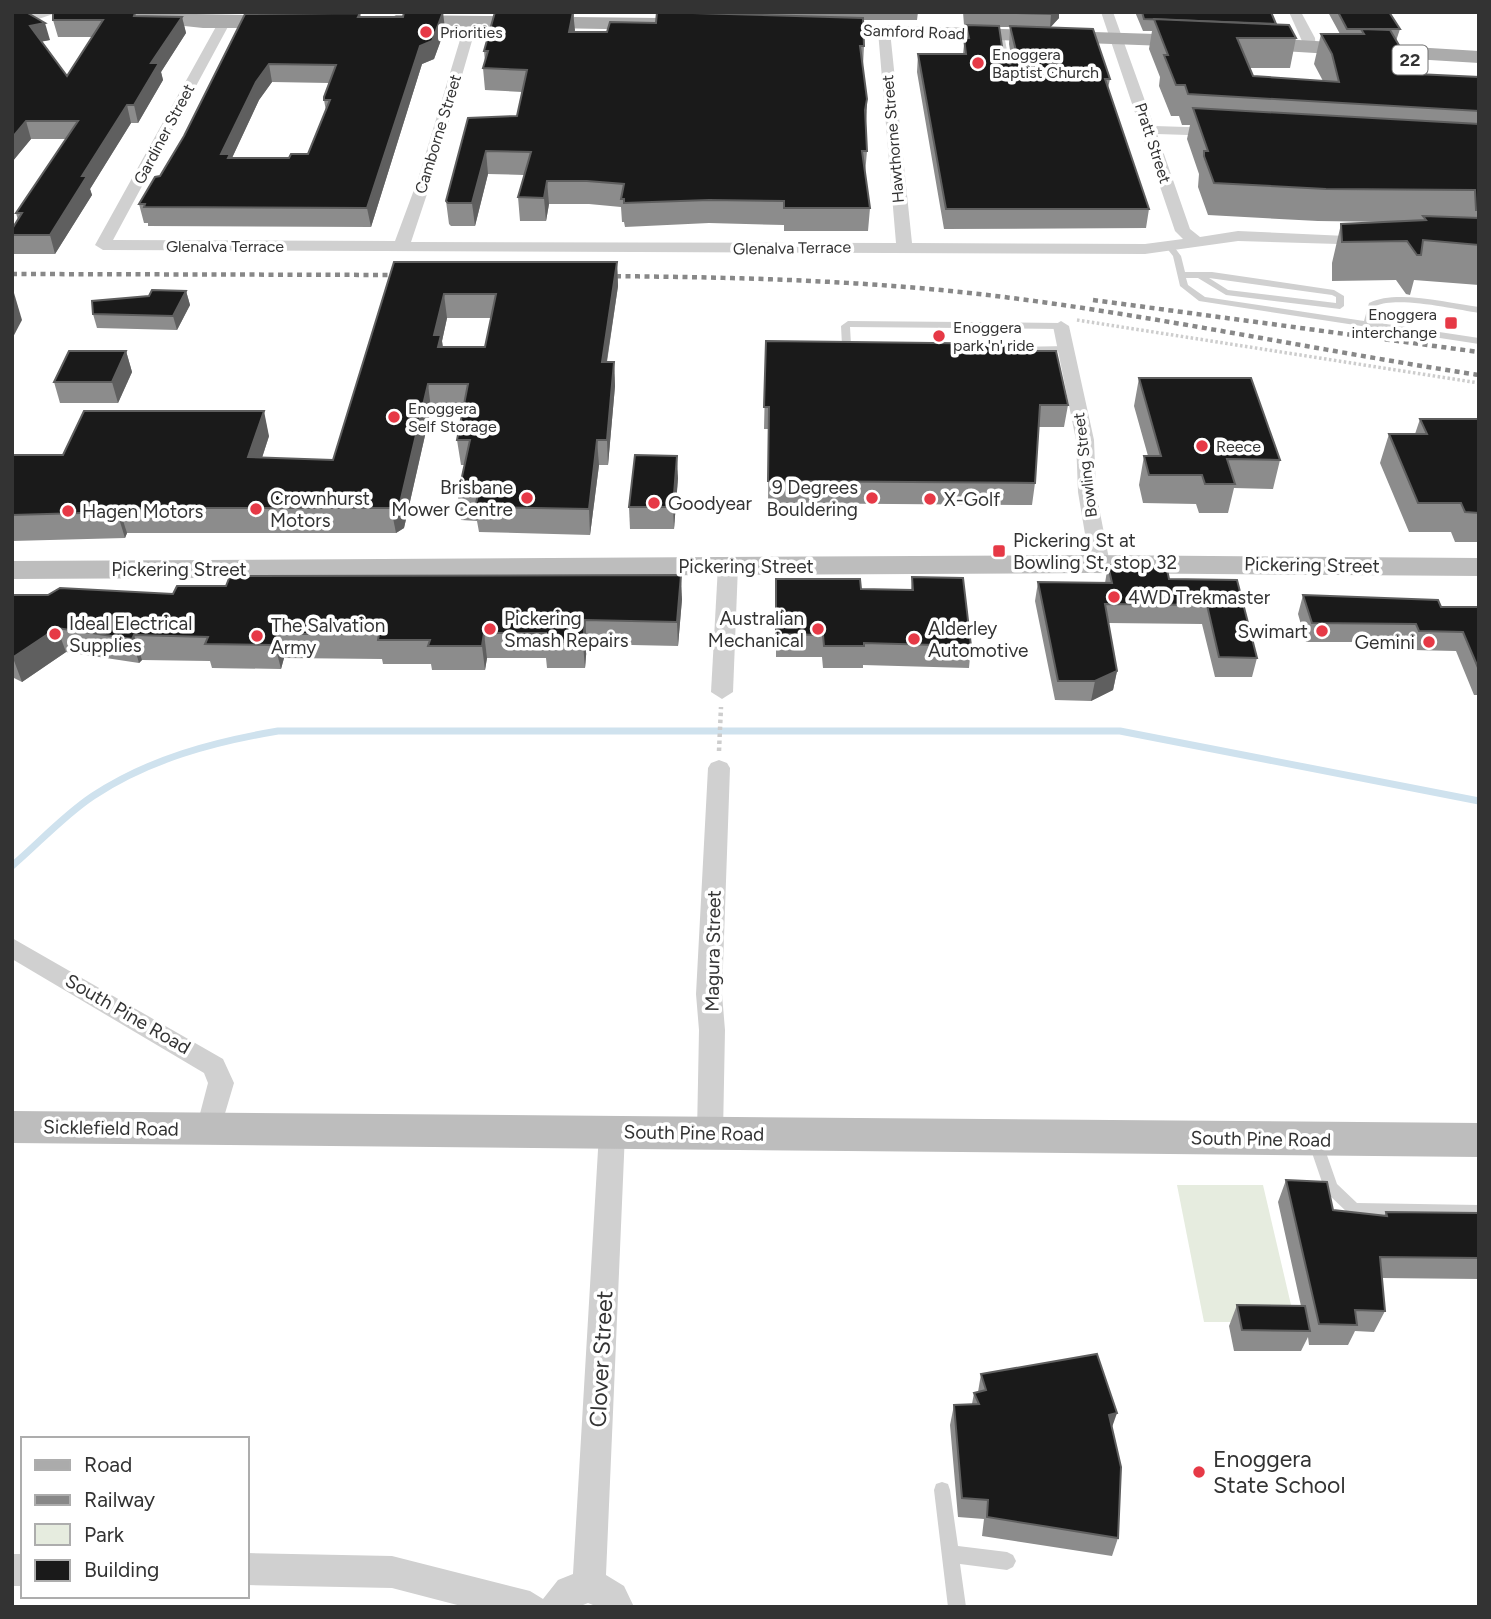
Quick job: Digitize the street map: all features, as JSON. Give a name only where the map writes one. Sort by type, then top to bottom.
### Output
[{"type":"main road","points":[[110,12],[184,16],[224,23],[311,22]]},
{"type":"main road","points":[[377,21],[472,20],[682,25]]},
{"type":"main road","name":"Samford Road","points":[[787,29],[1311,47],[1479,68]]},
{"type":"main road","name":"Samford Road","points":[[1342,50],[1479,57]]},
{"type":"main road","name":"Pickering Street","points":[[12,570],[1100,564],[1479,567]]},
{"type":"main road","name":"Sicklefield Road","points":[[12,1127],[209,1129]]},
{"type":"main road","name":"South Pine Road","points":[[209,1129],[1479,1140]]},
{"type":"street","points":[[12,24],[53,12]]},
{"type":"street","name":"Pratt Street","points":[[1107,12],[1183,231],[1198,242]]},
{"type":"street","points":[[1295,12],[1311,47]]},
{"type":"street","name":"Camborne Street","points":[[401,247],[425,179],[472,20]]},
{"type":"street","name":"Gardiner Street","points":[[103,245],[224,23]]},
{"type":"street","name":"Hawthorne Street","points":[[884,32],[904,246]]},
{"type":"street","points":[[1149,130],[1230,133]]},
{"type":"street","name":"Glenalva Terrace","points":[[103,245],[784,249],[1169,246],[1238,236],[1386,243]]},
{"type":"street","name":"Bowling Street","points":[[1061,326],[1085,440],[1087,492],[1100,564]]},
{"type":"street","points":[[722,703],[728,566]]},
{"type":"street","name":"Magura Street","points":[[710,1133],[712,1030],[709,994],[719,758]]},
{"type":"street","name":"South Pine Road","points":[[12,947],[214,1066],[220,1083],[209,1129]]},
{"type":"street","name":"Clover Street","points":[[589,1586],[612,1133]]},
{"type":"street","points":[[248,1569],[392,1572],[530,1607]]},
{"type":"street","points":[[556,1607],[566,1594],[589,1586],[608,1593],[618,1607]]},
{"type":"lane","points":[[1000,35],[1009,78]]},
{"type":"lane","points":[[1169,246],[1177,256],[1180,275],[1188,291],[1209,301],[1479,341]]},
{"type":"lane","points":[[1180,275],[1201,276],[1334,293],[1340,296],[1340,306],[1336,308],[1226,292],[1201,276]]},
{"type":"lane","points":[[1368,325],[1372,305],[1390,299],[1479,310]]},
{"type":"lane","points":[[872,350],[850,349],[846,345],[845,326],[854,323],[1061,326]]},
{"type":"lane","points":[[997,350],[1067,349]]},
{"type":"lane","points":[[1314,1139],[1331,1188],[1354,1209],[1479,1212]]},
{"type":"lane","points":[[942,1490],[957,1607]]},
{"type":"lane","points":[[952,1554],[1007,1561]]},
{"type":"path","points":[[1061,326],[1060,318],[1479,383]]},
{"type":"path","points":[[719,758],[722,703]]},
{"type":"green space","points":[[1177,1185],[1263,1185],[1295,1322],[1204,1322]]},
{"type":"building","points":[[12,12],[26,12],[45,23],[30,26],[67,76],[103,20],[53,20],[53,12],[130,12],[135,13],[134,16],[182,17],[151,63],[159,63],[134,105],[127,105],[82,176],[87,176],[50,235],[12,235],[12,229],[22,213],[16,213],[78,121],[26,121],[12,138]]},
{"type":"building","points":[[404,12],[443,12],[432,41],[420,46],[367,208],[144,207],[145,204],[139,204],[184,136],[245,14],[360,13],[358,17],[403,17]],"holes":[[[269,64],[336,65],[324,97],[324,100],[330,100],[308,154],[291,154],[289,158],[228,158],[230,154],[221,154],[256,82]]]},
{"type":"building","points":[[495,12],[573,12],[569,32],[607,32],[610,22],[656,23],[657,12],[863,18],[864,46],[860,46],[867,99],[867,151],[862,151],[870,208],[784,208],[784,201],[624,203],[624,199],[621,199],[624,184],[587,181],[547,181],[544,198],[518,197],[531,152],[486,151],[472,203],[448,203],[446,201],[468,118],[517,116],[527,70],[483,68],[488,51],[484,51]]},
{"type":"building","points":[[979,12],[1053,12],[1051,14]]},
{"type":"building","points":[[1142,12],[1271,12],[1276,24],[1144,19]]},
{"type":"building","points":[[1338,12],[1389,12],[1400,29],[1347,29]]},
{"type":"building","points":[[1154,19],[1289,25],[1296,38],[1237,38],[1253,76],[1339,82],[1332,54],[1321,34],[1364,34],[1361,29],[1390,30],[1416,74],[1479,77],[1479,111],[1188,94],[1185,85],[1176,85]]},
{"type":"building","points":[[966,25],[999,26],[1004,60],[1010,64],[1018,59],[1010,26],[1093,29],[1110,79],[1105,79],[1149,209],[946,209],[918,54],[966,54],[964,38],[969,38]]},
{"type":"building","points":[[1193,108],[1479,124],[1479,210],[1476,210],[1475,190],[1326,189],[1214,183],[1204,156],[1204,151],[1208,151]]},
{"type":"building","points":[[1423,216],[1479,218],[1479,245],[1423,240],[1421,255],[1417,255],[1407,241],[1342,242],[1341,224],[1426,220]]},
{"type":"building","points":[[394,262],[617,262],[602,362],[614,362],[607,440],[597,440],[589,509],[475,507],[478,495],[458,495],[470,440],[457,440],[468,384],[428,384],[400,503],[391,508],[119,508],[117,512],[12,515],[12,455],[63,455],[84,411],[264,411],[248,457],[333,460]],"holes":[[[444,294],[496,294],[485,347],[438,347],[441,335],[434,335]]]},
{"type":"building","points":[[152,290],[186,291],[173,316],[93,314],[92,301],[149,296]]},
{"type":"building","points":[[766,341],[1028,344],[1029,351],[1056,351],[1068,405],[1040,405],[1035,483],[768,481],[769,407],[764,407]]},
{"type":"building","points":[[69,351],[126,351],[112,382],[54,382]]},
{"type":"building","name":"Reece","points":[[1139,378],[1251,378],[1280,460],[1227,459],[1235,484],[1205,484],[1202,475],[1149,475],[1144,456],[1161,456]]},
{"type":"building","points":[[1420,419],[1479,419],[1479,513],[1465,512],[1461,503],[1418,503],[1389,434],[1427,434]]},
{"type":"building","points":[[635,455],[677,456],[673,507],[629,507]]},
{"type":"building","points":[[1108,565],[1166,565],[1169,579],[1237,580],[1257,658],[1219,657],[1207,605],[1105,604],[1117,671],[1095,681],[1058,681],[1038,582],[1112,583]]},
{"type":"building","points":[[681,575],[677,622],[585,620],[583,644],[545,644],[546,633],[484,633],[482,646],[428,646],[430,640],[378,640],[379,634],[278,634],[275,645],[205,644],[208,637],[134,635],[132,639],[57,628],[12,658],[12,595],[48,595],[60,588],[173,594],[177,586],[226,586],[230,576]]},
{"type":"building","points":[[912,577],[963,578],[971,646],[864,643],[864,646],[824,646],[823,635],[776,634],[776,579],[860,579],[861,589],[913,590]]},
{"type":"building","points":[[1303,595],[1438,600],[1441,607],[1479,607],[1479,670],[1463,632],[1419,631],[1416,624],[1312,623]]},
{"type":"building","points":[[1286,1180],[1327,1182],[1333,1210],[1387,1216],[1386,1212],[1479,1213],[1479,1258],[1380,1257],[1385,1311],[1355,1310],[1357,1325],[1319,1324]]},
{"type":"building","points":[[1237,1305],[1305,1306],[1310,1331],[1242,1330]]},
{"type":"building","points":[[1097,1354],[1117,1413],[1109,1415],[1121,1467],[1118,1538],[987,1517],[988,1500],[962,1498],[954,1405],[979,1404],[974,1393],[986,1390],[981,1374]]},
{"type":"waterway","points":[[12,866],[61,821],[114,783],[182,754],[278,731],[1120,731],[1479,801]]},
{"type":"railway","points":[[12,274],[408,275]]},
{"type":"railway","points":[[597,276],[801,280],[953,291],[1123,314],[1479,375]]},
{"type":"railway","points":[[1093,300],[1479,352]]},
{"type":"place","name":"Priorities","points":[[426,32]]},
{"type":"place","name":"Enoggera Baptist Church","points":[[978,63]]},
{"type":"place","name":"Enoggera interchange","points":[[1451,323]]},
{"type":"place","name":"Enoggera park 'n' ride","points":[[939,336]]},
{"type":"place","name":"Enoggera Self Storage","points":[[394,417]]},
{"type":"place","name":"Reece","points":[[1202,446]]},
{"type":"place","name":"Brisbane Mower Centre","points":[[527,498]]},
{"type":"place","name":"9 Degrees Bouldering","points":[[872,498]]},
{"type":"place","name":"X-Golf","points":[[930,499]]},
{"type":"place","name":"Goodyear","points":[[654,503]]},
{"type":"place","name":"Crownhurst Motors","points":[[256,509]]},
{"type":"place","name":"Hagen Motors","points":[[68,511]]},
{"type":"place","name":"Pickering St at Bowling St, stop 32","points":[[999,551]]},
{"type":"place","name":"4WD Trekmaster","points":[[1114,597]]},
{"type":"place","name":"Pickering Smash Repairs","points":[[490,629]]},
{"type":"place","name":"Australian Mechanical","points":[[818,629]]},
{"type":"place","name":"Swimart","points":[[1322,631]]},
{"type":"place","name":"Ideal Electrical Supplies","points":[[55,634]]},
{"type":"place","name":"The Salvation Army","points":[[257,636]]},
{"type":"place","name":"Alderley Automotive","points":[[914,639]]},
{"type":"place","name":"Gemini","points":[[1429,642]]},
{"type":"place","name":"Enoggera State School","points":[[1199,1472]]}]
